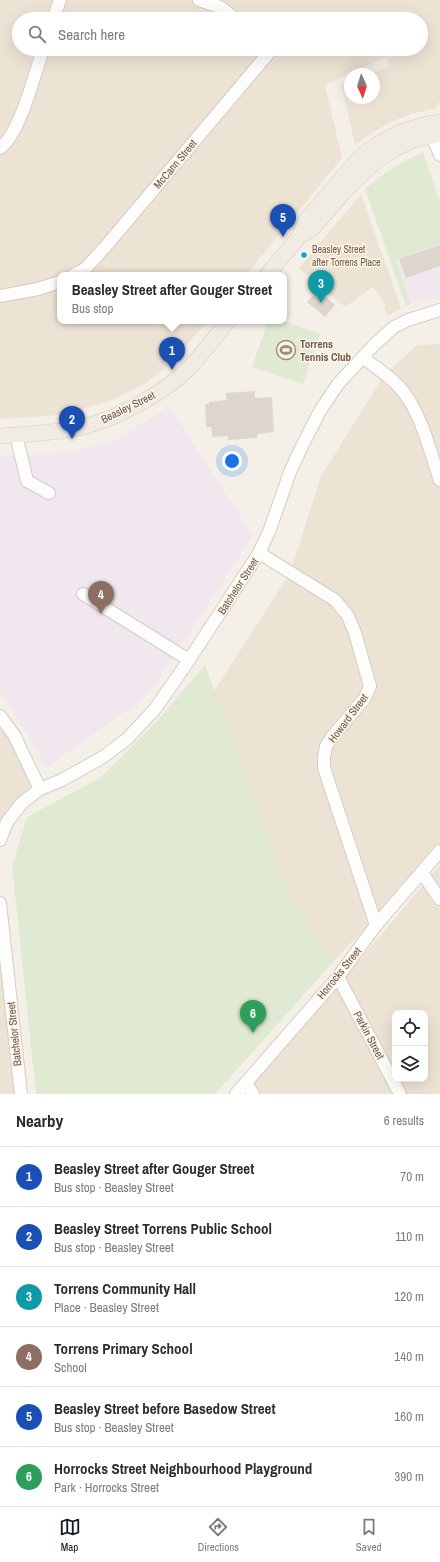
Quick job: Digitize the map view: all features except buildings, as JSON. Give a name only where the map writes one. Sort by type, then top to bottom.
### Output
[{"type":"main road","points":[[270,272],[299,237],[306,220],[361,156],[378,144],[398,133],[435,129]]},
{"type":"main road","name":"Beasley Street","points":[[0,436],[41,434],[87,426],[123,412],[148,398],[187,370],[225,324]]},
{"type":"street","points":[[56,12],[60,0]]},
{"type":"street","points":[[199,0],[220,7],[227,12]]},
{"type":"street","points":[[0,148],[6,144],[17,126],[41,56]]},
{"type":"street","name":"McCann Street","points":[[80,272],[85,269],[106,246],[264,56]]},
{"type":"street","points":[[435,129],[440,155]]},
{"type":"street","points":[[0,296],[38,289],[57,283]]},
{"type":"street","name":"Batchelor Street","points":[[0,840],[7,822],[22,803],[40,789],[62,780],[103,758],[127,739],[155,708],[189,660],[259,553],[269,532],[290,472],[320,411],[338,384],[374,345],[394,327],[408,320],[440,310]]},
{"type":"street","points":[[363,358],[392,380],[405,395],[418,416],[440,480]]},
{"type":"street","points":[[16,435],[26,481],[49,493]]},
{"type":"street","name":"Howard Street","points":[[259,553],[335,600],[348,616],[355,633],[370,686],[365,698],[326,746],[324,768],[376,925]]},
{"type":"street","points":[[83,594],[189,660]]},
{"type":"street","points":[[0,716],[14,735],[40,789]]},
{"type":"street","name":"Horrocks Street","points":[[236,1094],[338,977],[376,925],[440,851]]},
{"type":"street","points":[[422,873],[440,899]]},
{"type":"street","name":"Batchelor Street","points":[[0,903],[21,1094]]},
{"type":"street","name":"Parkin Street","points":[[338,977],[400,1094]]},
{"type":"street","points":[[246,1083],[253,1094]]},
{"type":"shaded area","points":[[0,0],[440,0],[440,101],[436,108],[412,114],[393,121],[373,132],[355,145],[346,104],[380,104],[380,70],[389,67],[386,59],[394,56],[428,56],[428,12],[12,12],[12,56],[390,56],[362,68],[344,68],[344,76],[325,85],[342,158],[248,272],[57,272],[57,324],[205,324],[169,365],[143,385],[113,400],[61,415],[0,419]]},
{"type":"shaded area","points":[[344,83],[344,97],[341,84]]},
{"type":"shaded area","points":[[361,194],[401,308],[389,315],[384,308],[385,303],[373,287],[345,307],[299,268]]},
{"type":"shaded area","points":[[440,244],[440,297],[411,304],[396,260]]},
{"type":"shaded area","points":[[440,344],[440,848],[334,961],[291,901],[214,691],[290,573],[321,476],[385,374],[417,345]]},
{"type":"shaded area","points":[[169,406],[253,536],[147,696],[47,767],[0,691],[0,456],[63,453],[116,440]]},
{"type":"shaded area","points":[[0,716],[35,779],[7,822],[0,846]]},
{"type":"shaded area","points":[[440,865],[440,1094],[243,1094],[341,982]]},
{"type":"shaded area","points":[[0,903],[21,1094],[0,1094]]},
{"type":"green space","points":[[423,152],[440,202],[440,244],[396,260],[411,304],[406,306],[365,189],[392,168]]},
{"type":"green space","name":"Torrens Tennis Club","points":[[287,322],[320,334],[303,384],[252,367],[267,324],[287,324]]},
{"type":"green space","points":[[205,665],[291,901],[334,961],[215,1094],[36,1094],[12,866],[27,817],[100,778],[155,723]]},
{"type":"place","name":"Beasley Street before Basedow Street","points":[[283,237]]},
{"type":"place","name":"Beasley Street after Torrens Place","points":[[304,255]]},
{"type":"place","name":"Torrens Community Hall","points":[[321,303]]},
{"type":"place","name":"Torrens Tennis Club","points":[[286,350]]},
{"type":"place","name":"Beasley Street after Gouger Street","points":[[172,370]]},
{"type":"place","name":"Beasley Street Torrens Public School","points":[[72,439]]},
{"type":"place","name":"Torrens Primary School","points":[[101,614]]},
{"type":"place","name":"Horrocks Street Neighbourhood Playground","points":[[253,1033]]}]
